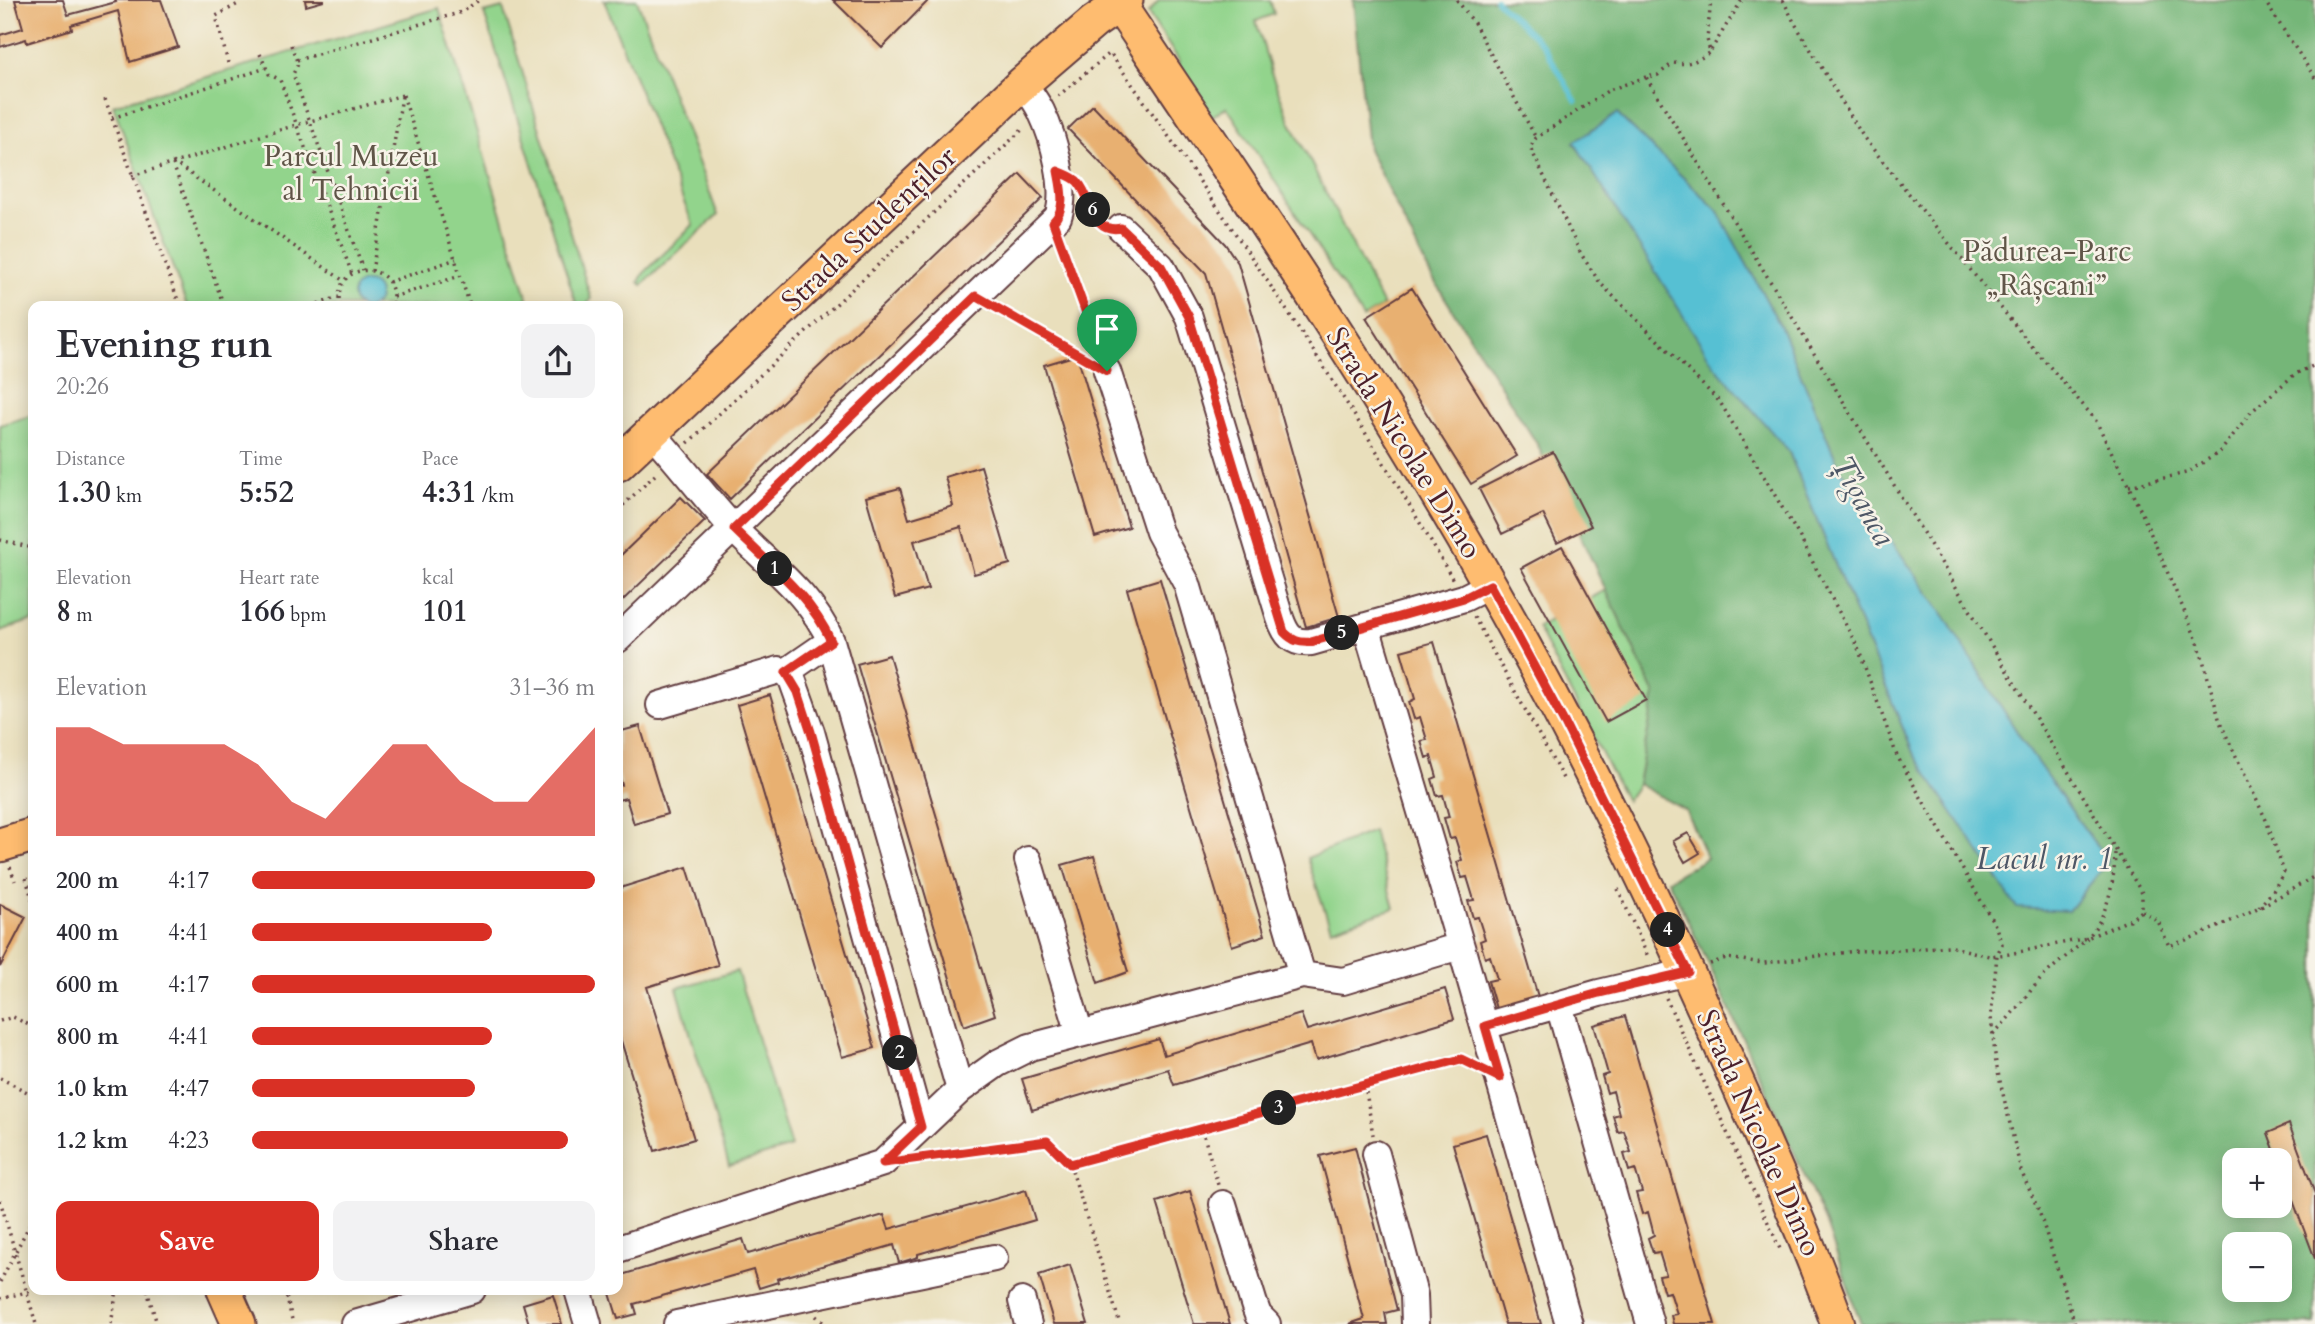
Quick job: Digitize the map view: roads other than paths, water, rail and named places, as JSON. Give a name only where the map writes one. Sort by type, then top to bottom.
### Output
[{"type":"main road","name":"Strada Studenților","points":[[623,459],[1023,83],[1120,2]]},
{"type":"main road","name":"Strada Nicolae Dimo","points":[[1120,2],[1348,350],[1477,592],[1572,736],[1673,975],[1809,1244],[1838,1324]]},
{"type":"main road","points":[[4,853],[28,838]]},
{"type":"main road","points":[[227,1295],[237,1311]]},
{"type":"lane","points":[[623,634],[1058,217],[1062,204],[1058,171],[1041,112],[1023,83]]},
{"type":"lane","points":[[1121,228],[1161,266],[1189,317],[1284,632],[1291,639],[1304,642],[1477,592]]},
{"type":"lane","points":[[1107,371],[1159,532],[1187,584],[1302,975]]},
{"type":"lane","points":[[651,432],[734,529],[802,595],[821,620],[831,641],[960,1090]]},
{"type":"lane","points":[[1366,626],[1485,1026],[1569,1324]]},
{"type":"lane","points":[[786,672],[831,641]]},
{"type":"lane","points":[[660,705],[779,670],[786,672],[798,692],[811,732],[921,1127]]},
{"type":"lane","points":[[1028,860],[1080,1034]]},
{"type":"lane","points":[[623,1247],[883,1163],[960,1090],[1015,1054],[1302,975],[1343,981],[1450,950],[1462,950]]},
{"type":"lane","points":[[1485,1026],[1673,975]]},
{"type":"lane","points":[[1559,1005],[1650,1324]]},
{"type":"lane","points":[[1376,1154],[1415,1295],[1415,1324]]},
{"type":"lane","points":[[1223,1204],[1258,1315],[1267,1324]]},
{"type":"lane","points":[[677,1324],[994,1258]]},
{"type":"lane","points":[[355,1324],[458,1295]]},
{"type":"lane","points":[[579,1295],[588,1324]]},
{"type":"water","name":"Lacul nr. 1","points":[[1617,114],[1717,210],[1781,327],[1839,467],[1941,611],[2029,751],[2108,862],[2068,911],[2017,908],[1914,755],[1789,452],[1714,365],[1574,142]]},
{"type":"water","points":[[361,283],[371,283],[378,290],[377,301],[354,300],[354,290]]},
{"type":"waterway","name":"Țîganca","points":[[1496,0],[1543,45],[1576,101]]},
{"type":"park label","name":"Parcul Muzeu al Tehnicii","points":[[351,173]]},
{"type":"park label","name":"Pădurea-Parc „Râșcani”","points":[[2047,268]]}]
